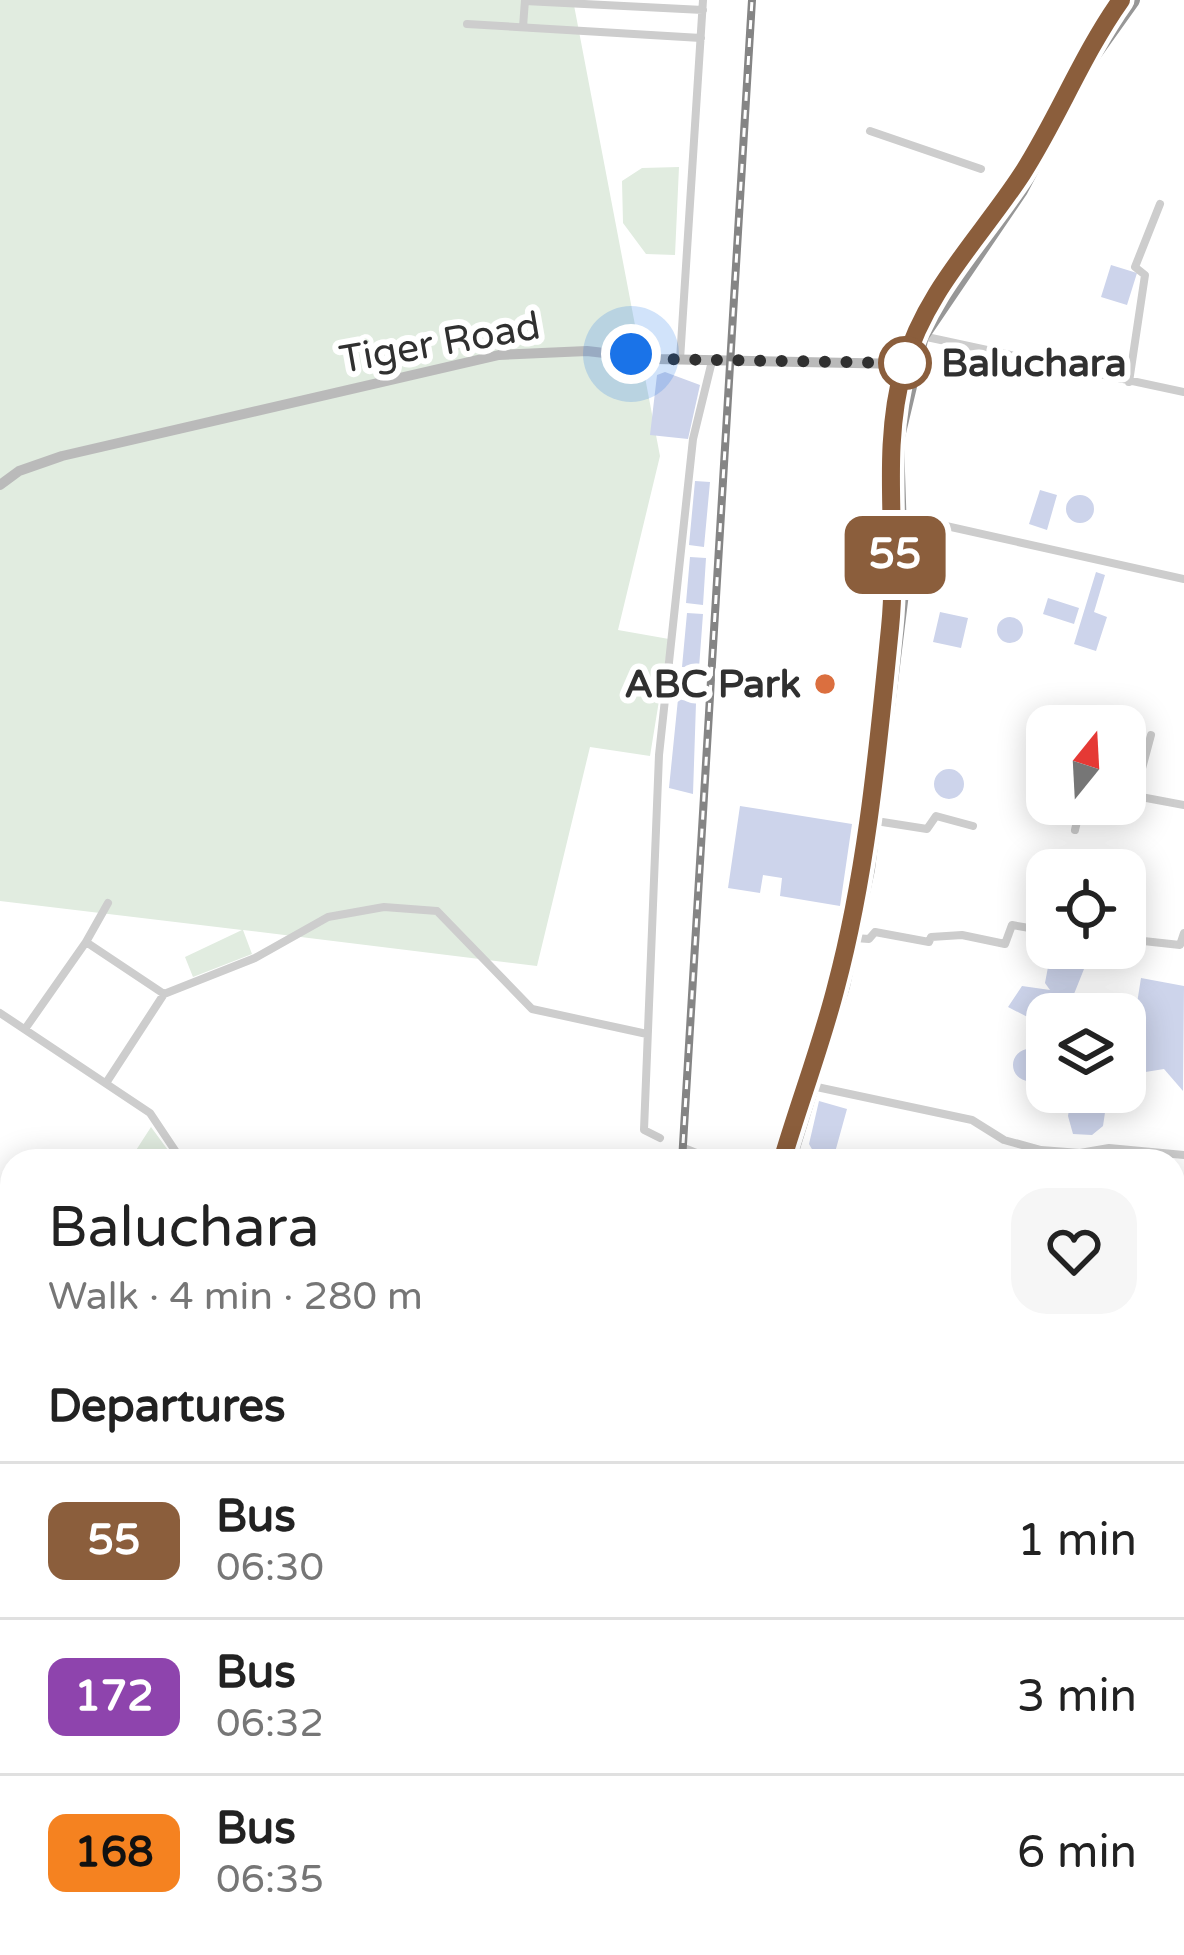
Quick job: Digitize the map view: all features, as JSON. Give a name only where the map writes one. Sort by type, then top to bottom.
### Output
[{"type":"highway","points":[[789,1149],[836,988],[858,881],[886,666],[898,515],[889,451],[904,364],[949,274],[1024,171],[1092,41],[1121,0]]},
{"type":"highway","points":[[789,1149],[853,938],[874,821],[901,592],[896,441],[918,335],[1020,190],[1087,63],[1132,0]]},
{"type":"street","points":[[523,27],[525,1],[703,5],[680,359]]},
{"type":"street","points":[[467,24],[700,38]]},
{"type":"street","points":[[869,131],[982,169]]},
{"type":"street","points":[[1129,382],[1145,275],[1135,267],[1160,204]]},
{"type":"street","points":[[918,335],[1184,392]]},
{"type":"street","name":"Tiger Road","points":[[0,485],[19,470],[62,456],[499,355],[587,351],[712,361],[904,364]]},
{"type":"street","points":[[660,1138],[644,1130],[659,755],[693,439],[712,361]]},
{"type":"street","points":[[898,515],[1184,579]]},
{"type":"street","points":[[1146,753],[1151,734]]},
{"type":"street","points":[[1146,798],[1184,806]]},
{"type":"street","points":[[874,821],[927,829],[936,816],[973,826]]},
{"type":"street","points":[[1075,830],[1076,825]]},
{"type":"street","points":[[25,1029],[108,904]]},
{"type":"street","points":[[108,1080],[164,994],[255,958],[328,917],[405,906],[437,911],[532,1009],[647,1034]]},
{"type":"street","points":[[853,938],[868,939],[875,932],[929,942],[931,937],[962,934],[1005,944],[1012,926],[1026,928]]},
{"type":"street","points":[[1146,942],[1167,946],[1183,937]]},
{"type":"street","points":[[86,942],[164,994]]},
{"type":"street","points":[[0,1012],[108,1080],[150,1114],[174,1149]]},
{"type":"street","points":[[811,1085],[972,1120],[1004,1140],[1037,1149]]},
{"type":"shaded area","points":[[0,0],[573,0],[660,456],[618,630],[669,639],[650,756],[590,747],[537,966],[243,930],[252,954],[193,977],[185,957],[242,930],[0,901]]},
{"type":"shaded area","points":[[679,167],[675,255],[646,254],[623,223],[622,181],[642,168]]},
{"type":"shaded area","points":[[151,1127],[167,1149],[137,1149]]},
{"type":"water","points":[[1111,265],[1137,273],[1127,305],[1101,297]]},
{"type":"water","points":[[665,372],[700,385],[688,439],[650,435],[657,375]]},
{"type":"water","points":[[695,481],[710,482],[704,547],[689,545]]},
{"type":"water","points":[[1040,490],[1057,495],[1047,530],[1029,524]]},
{"type":"water","points":[[1080,495],[1090,499],[1094,509],[1090,519],[1080,523],[1070,519],[1066,509],[1070,499]]},
{"type":"water","points":[[690,557],[706,558],[703,605],[686,603]]},
{"type":"water","points":[[1096,572],[1105,575],[1094,612],[1107,617],[1096,651],[1074,644]]},
{"type":"water","points":[[1048,598],[1079,608],[1074,624],[1043,614]]},
{"type":"water","points":[[940,612],[968,618],[961,648],[933,642]]},
{"type":"water","points":[[687,613],[703,614],[699,668],[682,667]]},
{"type":"water","points":[[1010,617],[1023,630],[1010,643],[997,630]]},
{"type":"water","points":[[678,699],[696,703],[693,794],[669,788]]},
{"type":"water","points":[[949,769],[964,784],[949,799],[934,784]]},
{"type":"water","points":[[740,806],[852,824],[840,906],[780,896],[782,878],[763,875],[760,893],[728,888]]},
{"type":"water","points":[[1048,969],[1084,969],[1074,993],[1026,993],[1026,1016],[1008,1007],[1022,986],[1050,990],[1045,983]]},
{"type":"water","points":[[1141,978],[1184,986],[1183,1091],[1164,1069],[1146,1072],[1146,993],[1139,993]]},
{"type":"water","points":[[1026,1050],[1026,1080],[1013,1065]]},
{"type":"water","points":[[819,1101],[847,1109],[836,1149],[812,1149]]},
{"type":"water","points":[[1105,1113],[1103,1126],[1092,1135],[1073,1134],[1068,1116]]},
{"type":"railway","points":[[683,1149],[752,0]]},
{"type":"bus line","name":"55","points":[[786,1149],[836,988],[858,881],[894,594],[896,515],[889,451],[904,364],[931,302],[1024,171],[1092,41],[1121,0]]},
{"type":"place","name":"Baluchara","points":[[905,363]]},
{"type":"place","name":"ABC Park","points":[[825,684]]},
{"type":"route","points":[[631,354],[656,359],[905,363]]}]
